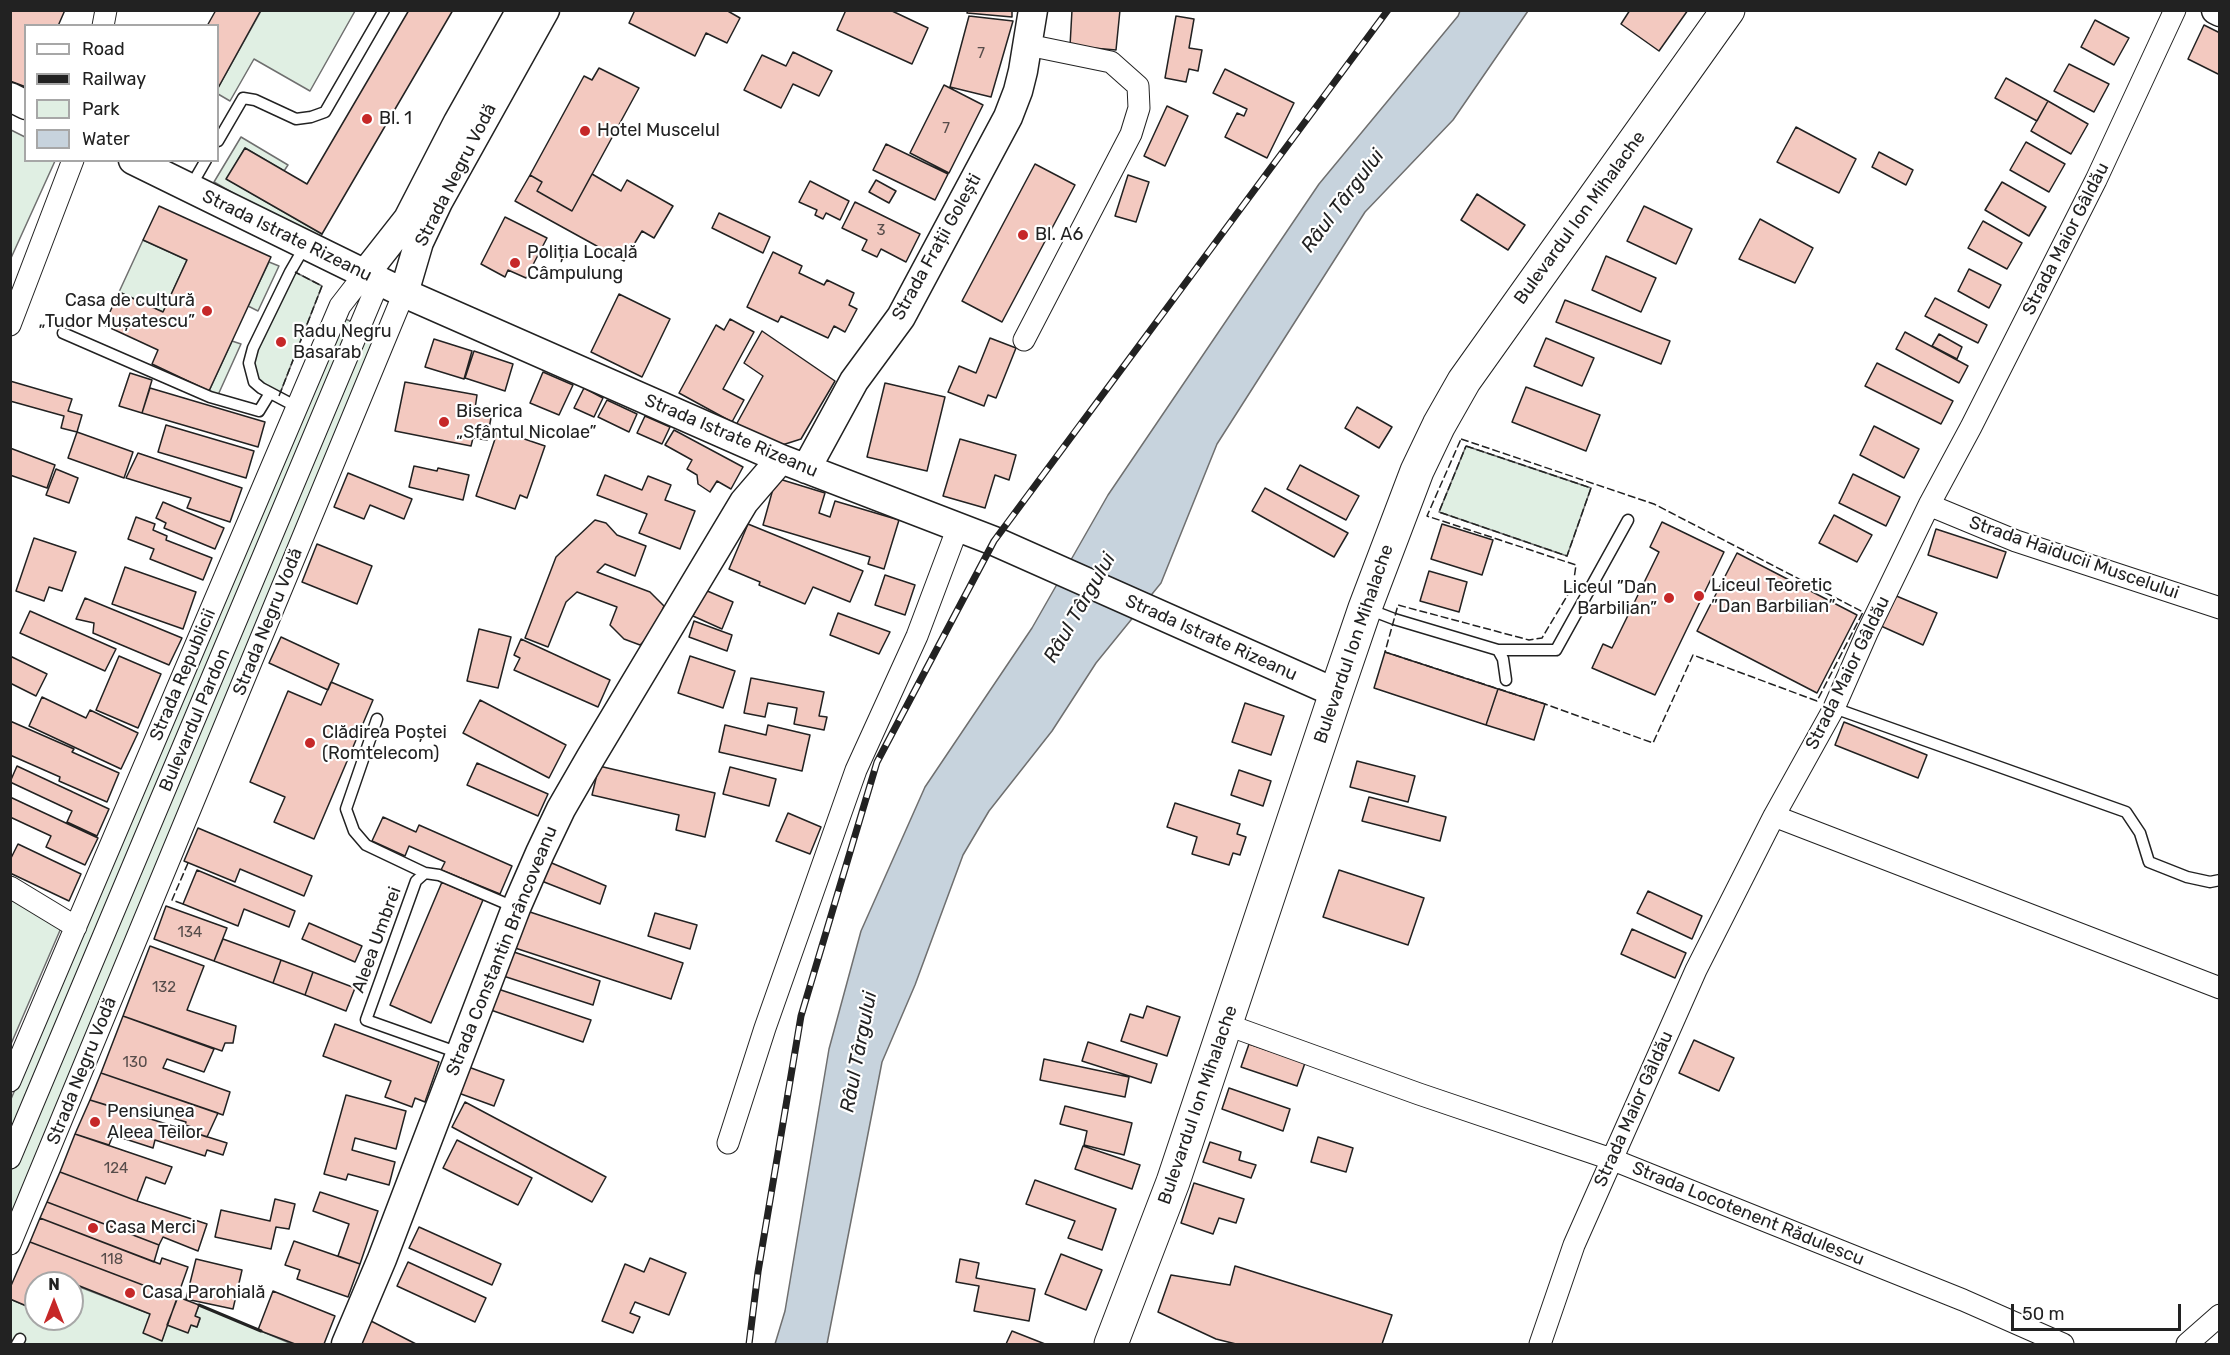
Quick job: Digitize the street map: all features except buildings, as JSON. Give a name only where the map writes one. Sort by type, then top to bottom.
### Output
[{"type":"highway","name":"Bulevardul Ion Mihalache","points":[[1111,1344],[1173,1182],[1365,608],[1417,471],[1464,381],[1728,10]]},
{"type":"street","name":"Strada Negru Vodă","points":[[10,1244],[408,219],[520,10]]},
{"type":"street","name":"Strada Negru Vodă","points":[[382,283],[419,242],[438,202],[545,10]]},
{"type":"street","name":"Strada Frații Golești","points":[[793,464],[901,317],[1008,117],[1018,91],[1033,10]]},
{"type":"street","name":"Strada Maior Gâldău","points":[[1540,1344],[1574,1245],[1696,970],[1774,816],[1834,708],[1867,633],[1929,506],[2096,180],[2175,10]]},
{"type":"street","points":[[1024,340],[1131,134],[1139,108],[1138,86],[1111,62],[1028,45]]},
{"type":"street","points":[[10,97],[24,104]]},
{"type":"street","points":[[10,325],[72,162]]},
{"type":"street","name":"Strada Istrate Rizeanu","points":[[137,162],[382,283],[793,464],[1000,544],[1336,693]]},
{"type":"street","name":"Strada Republicii","points":[[10,1081],[340,306],[382,283]]},
{"type":"street","name":"Bulevardul Pardon","points":[[10,1158],[382,283]]},
{"type":"street","name":"Strada Constantin Brâncoveanu","points":[[346,1344],[382,1259],[516,908],[557,818],[591,757],[744,502],[793,464]]},
{"type":"street","name":"Strada Haiducii Muscelului","points":[[1929,506],[2016,541],[2220,608]]},
{"type":"street","points":[[729,1143],[765,1028],[856,770],[917,636],[958,527]]},
{"type":"street","points":[[1774,816],[2220,988]]},
{"type":"street","points":[[10,887],[76,927]]},
{"type":"street","name":"Strada Locotenent Rădulescu","points":[[1225,1024],[1419,1094],[1611,1158],[1964,1300],[2063,1344]]},
{"type":"street","points":[[2187,1344],[2220,1315]]},
{"type":"lane","points":[[219,139],[243,98],[255,100],[296,119],[325,112],[384,10]]},
{"type":"lane","points":[[189,189],[205,162]]},
{"type":"lane","points":[[297,408],[254,382],[249,363],[250,356],[290,272],[305,246]]},
{"type":"lane","points":[[63,333],[186,387],[230,403],[259,411],[270,393]]},
{"type":"lane","points":[[1365,608],[1498,650],[1556,650],[1628,520]]},
{"type":"lane","points":[[1498,650],[1503,659],[1506,680]]},
{"type":"lane","points":[[1834,708],[2126,812],[2140,833],[2149,862],[2187,877],[2210,882],[2220,880]]},
{"type":"lane","points":[[377,719],[346,809],[354,831],[366,845],[424,873]]},
{"type":"lane","name":"Aleea Umbrei","points":[[459,1053],[366,1020],[416,881],[424,873],[439,875],[516,908]]},
{"type":"green space","points":[[261,11],[355,11],[310,91],[254,59],[230,101],[219,95],[219,86]]},
{"type":"green space","points":[[11,130],[24,136],[24,162],[55,162],[11,258]]},
{"type":"green space","points":[[241,137],[288,165],[284,171],[245,148],[227,179],[322,234],[317,242],[214,182]]},
{"type":"green space","points":[[143,240],[187,260],[163,312],[119,292]]},
{"type":"green space","points":[[269,262],[279,266],[258,311],[248,306]]},
{"type":"green space","points":[[295,272],[322,286],[279,396],[255,376],[253,355]]},
{"type":"green space","points":[[336,315],[383,335],[11,1233],[11,1099]]},
{"type":"green space","points":[[232,341],[241,344],[218,395],[209,391]]},
{"type":"green space","points":[[1466,446],[1591,488],[1567,556],[1439,512]]},
{"type":"green space","points":[[11,898],[61,928],[11,1044]]},
{"type":"green space","points":[[84,1289],[150,1314],[162,1340],[167,1325],[197,1327],[200,1319],[195,1316],[199,1305],[292,1344],[11,1344],[10,1299],[24,1305],[24,1331],[84,1331]]},
{"type":"water","name":"Râul Târgului","points":[[1460,11],[1528,11],[1453,120],[1365,212],[1217,444],[1161,583],[1096,663],[1052,731],[989,811],[963,855],[915,985],[882,1062],[827,1344],[775,1344],[785,1311],[829,1049],[861,931],[925,787],[1032,628],[1108,495],[1319,184]]},
{"type":"railway","points":[[749,1344],[758,1272],[801,1016],[877,762],[994,541],[1388,10]]},
{"type":"fence","points":[[279,396],[322,286],[295,272]]},
{"type":"fence","points":[[1461,439],[1654,504],[1863,612],[1817,701],[1693,655],[1653,743],[1545,704],[1385,652],[1398,605],[1529,640],[1542,638],[1573,586],[1576,565],[1427,516],[1461,439]]},
{"type":"fence","points":[[1466,446],[1591,488],[1567,556],[1439,512],[1466,446]]},
{"type":"fence","points":[[183,904],[172,900],[188,863]]},
{"type":"wall","points":[[199,1305],[261,1331]]},
{"type":"place","name":"Bl. 1","points":[[367,119]]},
{"type":"place","name":"Hotel Muscelul","points":[[585,131]]},
{"type":"place","name":"Bl. A6","points":[[1023,235]]},
{"type":"place","name":"Poliția Locală Câmpulung","points":[[515,263]]},
{"type":"place","name":"Casa de cultură „Tudor Mușatescu”","points":[[207,311]]},
{"type":"place","name":"Radu Negru Basarab","points":[[281,342]]},
{"type":"place","name":"Biserica „Sfântul Nicolae”","points":[[444,422]]},
{"type":"place","name":"Liceul Teoretic ”Dan Barbilian”","points":[[1699,596]]},
{"type":"place","name":"Liceul ”Dan Barbilian”","points":[[1669,598]]},
{"type":"place","name":"Clădirea Poștei (Romtelecom)","points":[[310,743]]},
{"type":"place","name":"Pensiunea Aleea Teilor","points":[[95,1122]]},
{"type":"place","name":"Casa Merci","points":[[93,1228]]},
{"type":"place","name":"Casa Parohială","points":[[130,1293]]}]
